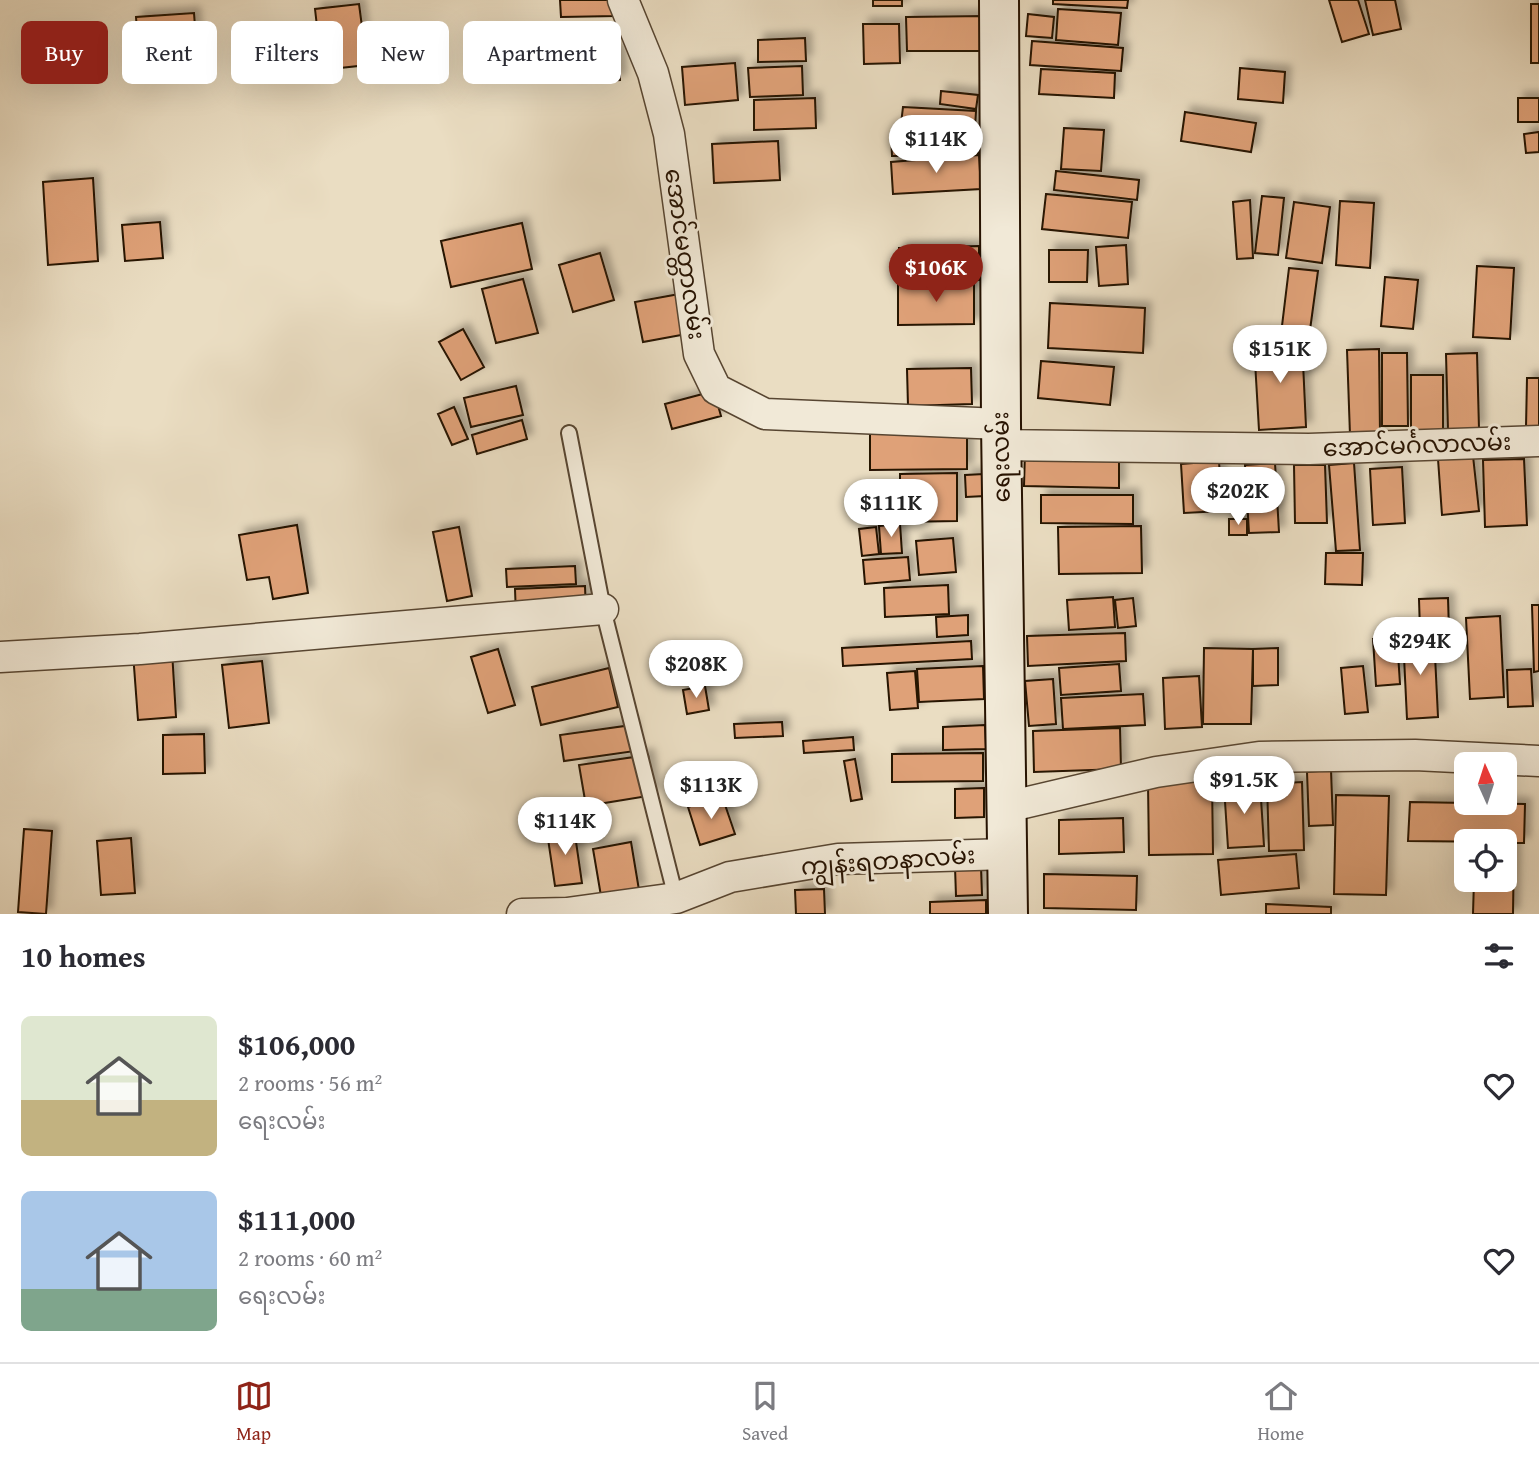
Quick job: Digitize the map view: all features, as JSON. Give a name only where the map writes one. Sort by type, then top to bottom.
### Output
[{"type":"street","name":"အောင်မတ္တာလမ်း","points":[[623,0],[653,73],[669,134],[699,354],[716,389],[765,414],[1001,435]]},
{"type":"street","name":"ရေးလမ်း","points":[[999,0],[1001,435],[1008,914]]},
{"type":"street","name":"အောင်မင်္ဂလာလမ်း","points":[[1001,435],[1308,449],[1539,441]]},
{"type":"street","points":[[0,657],[140,649],[603,609]]},
{"type":"street","points":[[1007,807],[1156,772],[1259,757],[1415,755],[1539,761]]},
{"type":"street","name":"ကျွန်းရတနာလမ်း","points":[[522,914],[567,913],[656,904],[730,877],[838,859],[1008,854]]},
{"type":"lane","points":[[569,433],[656,904]]},
{"type":"building","points":[[560,0],[616,0],[616,16],[561,17]]},
{"type":"building","points":[[873,0],[902,0],[902,6],[873,6]]},
{"type":"building","points":[[1053,0],[1128,0],[1127,8],[1053,4]]},
{"type":"building","points":[[1329,0],[1358,0],[1369,34],[1342,42]]},
{"type":"building","points":[[1365,0],[1395,0],[1401,29],[1373,35]]},
{"type":"building","points":[[359,4],[361,21],[357,21],[357,66],[343,68],[343,21],[316,21],[315,9]]},
{"type":"building","points":[[1531,4],[1539,4],[1539,63],[1531,63]]},
{"type":"building","points":[[1058,9],[1121,13],[1118,45],[1056,40]]},
{"type":"building","points":[[194,13],[195,21],[136,21],[136,17]]},
{"type":"building","points":[[1028,14],[1054,17],[1052,38],[1026,36]]},
{"type":"building","points":[[985,16],[986,51],[907,51],[906,17]]},
{"type":"building","points":[[863,24],[899,24],[900,63],[864,64]]},
{"type":"building","points":[[805,38],[806,61],[758,62],[758,40]]},
{"type":"building","points":[[1032,41],[1123,48],[1121,71],[1030,65]]},
{"type":"building","points":[[735,63],[738,100],[685,105],[682,67]]},
{"type":"building","points":[[802,66],[803,95],[750,97],[748,68]]},
{"type":"building","points":[[1240,68],[1285,72],[1283,103],[1238,99]]},
{"type":"building","points":[[1041,69],[1115,73],[1114,98],[1039,94]]},
{"type":"building","points":[[941,91],[978,95],[976,109],[940,104]]},
{"type":"building","points":[[815,98],[816,128],[754,130],[754,100]]},
{"type":"building","points":[[1518,98],[1539,98],[1539,122],[1518,122]]},
{"type":"building","points":[[903,107],[976,111],[975,128],[901,124]]},
{"type":"building","points":[[1185,112],[1256,123],[1251,152],[1181,141]]},
{"type":"building","points":[[1064,128],[1104,130],[1101,171],[1061,169]]},
{"type":"building","points":[[978,130],[978,155],[892,156],[891,132]]},
{"type":"building","points":[[1539,132],[1539,152],[1526,153],[1524,134]]},
{"type":"building","points":[[778,141],[780,180],[714,183],[712,144]]},
{"type":"building","points":[[979,155],[981,189],[893,194],[891,162]]},
{"type":"building","points":[[1056,171],[1139,180],[1137,200],[1054,190]]},
{"type":"building","points":[[93,178],[98,261],[48,265],[43,182]]},
{"type":"building","points":[[1046,194],[1132,202],[1128,238],[1042,229]]},
{"type":"building","points":[[1262,196],[1284,198],[1278,255],[1255,253]]},
{"type":"building","points":[[1250,200],[1253,258],[1237,259],[1233,202]]},
{"type":"building","points":[[1340,201],[1374,203],[1370,268],[1336,265]]},
{"type":"building","points":[[1294,202],[1330,207],[1322,263],[1286,258]]},
{"type":"building","points":[[160,222],[163,258],[125,261],[122,225]]},
{"type":"building","points":[[522,223],[532,269],[451,287],[441,241]]},
{"type":"building","points":[[1126,245],[1128,284],[1099,286],[1096,247]]},
{"type":"building","points":[[979,246],[979,280],[900,282],[899,248]]},
{"type":"building","points":[[1049,250],[1088,250],[1087,282],[1049,282]]},
{"type":"building","points":[[600,253],[614,300],[573,312],[559,265]]},
{"type":"building","points":[[1477,266],[1514,268],[1510,339],[1473,337]]},
{"type":"building","points":[[1289,268],[1318,271],[1310,330],[1282,326]]},
{"type":"building","points":[[1385,277],[1418,280],[1413,329],[1381,326]]},
{"type":"building","points":[[523,279],[538,333],[496,343],[482,289]]},
{"type":"building","points":[[974,284],[974,324],[898,325],[898,285]]},
{"type":"building","points":[[696,291],[703,331],[643,342],[635,302]]},
{"type":"building","points":[[1050,303],[1145,308],[1143,353],[1048,348]]},
{"type":"building","points":[[463,329],[484,367],[461,380],[439,342]]},
{"type":"building","points":[[1302,341],[1306,427],[1259,430],[1254,344]]},
{"type":"building","points":[[1379,349],[1380,434],[1350,435],[1347,350]]},
{"type":"building","points":[[1382,353],[1407,353],[1408,426],[1382,426]]},
{"type":"building","points":[[1477,353],[1479,429],[1448,430],[1446,354]]},
{"type":"building","points":[[1041,361],[1114,367],[1110,405],[1038,398]]},
{"type":"building","points":[[971,368],[972,404],[908,406],[907,369]]},
{"type":"building","points":[[1411,375],[1443,375],[1443,439],[1411,439]]},
{"type":"building","points":[[1527,378],[1539,378],[1539,427],[1526,427]]},
{"type":"building","points":[[516,386],[523,415],[471,427],[464,398]]},
{"type":"building","points":[[714,391],[721,416],[672,429],[665,404]]},
{"type":"building","points":[[454,407],[468,439],[452,445],[438,414]]},
{"type":"building","points":[[522,420],[527,439],[477,454],[472,435]]},
{"type":"building","points":[[870,426],[967,426],[967,469],[870,470]]},
{"type":"building","points":[[1025,451],[1119,452],[1119,488],[1024,486]]},
{"type":"building","points":[[1473,456],[1479,511],[1442,515],[1438,459]]},
{"type":"building","points":[[1524,459],[1527,525],[1485,527],[1483,460]]},
{"type":"building","points":[[1219,461],[1222,511],[1184,513],[1181,464]]},
{"type":"building","points":[[1275,463],[1279,532],[1249,533],[1245,465]]},
{"type":"building","points":[[1354,463],[1360,550],[1336,551],[1329,465]]},
{"type":"building","points":[[1294,465],[1325,465],[1327,523],[1295,523]]},
{"type":"building","points":[[1402,467],[1405,523],[1373,525],[1370,469]]},
{"type":"building","points":[[957,473],[957,521],[900,522],[900,474]]},
{"type":"building","points":[[984,474],[985,496],[966,497],[965,475]]},
{"type":"building","points":[[1041,495],[1133,495],[1133,524],[1041,523]]},
{"type":"building","points":[[1229,519],[1247,519],[1247,535],[1229,535]]},
{"type":"building","points":[[900,524],[902,553],[881,554],[879,526]]},
{"type":"building","points":[[297,525],[308,593],[273,599],[269,577],[247,580],[239,535]]},
{"type":"building","points":[[1141,526],[1142,573],[1059,574],[1058,527]]},
{"type":"building","points":[[459,527],[472,596],[447,601],[433,532]]},
{"type":"building","points":[[876,527],[879,554],[862,556],[859,529]]},
{"type":"building","points":[[953,538],[956,572],[919,575],[916,541]]},
{"type":"building","points":[[1326,553],[1363,553],[1362,585],[1325,584]]},
{"type":"building","points":[[908,557],[910,580],[865,584],[863,560]]},
{"type":"building","points":[[575,566],[576,584],[507,587],[506,569]]},
{"type":"building","points":[[948,585],[949,614],[885,617],[884,588]]},
{"type":"building","points":[[585,586],[586,613],[516,616],[515,589]]},
{"type":"building","points":[[1113,597],[1115,627],[1069,630],[1067,600]]},
{"type":"building","points":[[1133,598],[1136,626],[1118,628],[1115,600]]},
{"type":"building","points":[[1448,598],[1449,631],[1420,631],[1419,599]]},
{"type":"building","points":[[1532,605],[1539,605],[1539,671],[1534,672]]},
{"type":"building","points":[[968,615],[968,635],[937,637],[936,617]]},
{"type":"building","points":[[1500,616],[1504,697],[1470,699],[1466,618]]},
{"type":"building","points":[[1125,633],[1126,661],[1028,666],[1027,636]]},
{"type":"building","points":[[1434,635],[1438,717],[1407,719],[1403,636]]},
{"type":"building","points":[[1397,638],[1400,684],[1376,686],[1373,639]]},
{"type":"building","points":[[971,641],[972,659],[843,666],[842,648]]},
{"type":"building","points":[[1204,648],[1253,649],[1251,724],[1203,724]]},
{"type":"building","points":[[1278,648],[1278,685],[1253,686],[1253,649]]},
{"type":"building","points":[[498,649],[515,705],[488,713],[471,657]]},
{"type":"building","points":[[172,651],[176,717],[138,720],[133,653]]},
{"type":"building","points":[[262,661],[269,723],[229,728],[222,665]]},
{"type":"building","points":[[1119,664],[1121,691],[1061,695],[1059,668]]},
{"type":"building","points":[[983,666],[984,699],[919,702],[917,669]]},
{"type":"building","points":[[1363,666],[1368,712],[1345,714],[1341,668]]},
{"type":"building","points":[[609,668],[618,707],[541,725],[532,687]]},
{"type":"building","points":[[1531,669],[1533,706],[1508,707],[1507,670]]},
{"type":"building","points":[[915,671],[918,708],[890,710],[887,673]]},
{"type":"building","points":[[1199,676],[1202,727],[1165,729],[1163,678]]},
{"type":"building","points":[[1053,679],[1056,724],[1029,726],[1025,681]]},
{"type":"building","points":[[705,686],[709,710],[687,714],[683,690]]},
{"type":"building","points":[[1143,694],[1145,725],[1063,729],[1061,698]]},
{"type":"building","points":[[782,722],[783,736],[735,738],[734,724]]},
{"type":"building","points":[[632,725],[635,751],[564,761],[560,735]]},
{"type":"building","points":[[985,725],[986,749],[943,750],[943,727]]},
{"type":"building","points":[[1120,728],[1121,769],[1034,772],[1033,731]]},
{"type":"building","points":[[204,734],[205,773],[163,774],[163,735]]},
{"type":"building","points":[[853,737],[854,750],[804,753],[803,741]]},
{"type":"building","points":[[983,753],[983,781],[892,782],[892,754]]},
{"type":"building","points":[[648,755],[654,795],[586,806],[579,765]]},
{"type":"building","points":[[855,759],[862,799],[851,801],[844,761]]},
{"type":"building","points":[[1331,770],[1333,825],[1309,826],[1307,772]]},
{"type":"building","points":[[1212,781],[1213,854],[1149,855],[1148,783]]},
{"type":"building","points":[[1302,782],[1304,850],[1269,851],[1267,784]]},
{"type":"building","points":[[1260,783],[1264,846],[1228,848],[1224,786]]},
{"type":"building","points":[[984,788],[984,817],[955,818],[955,789]]},
{"type":"building","points":[[1336,795],[1389,796],[1386,895],[1334,894]]},
{"type":"building","points":[[722,796],[735,834],[700,845],[688,807]]},
{"type":"building","points":[[1410,802],[1454,803],[1454,816],[1517,816],[1517,804],[1525,804],[1524,843],[1517,843],[1517,829],[1454,829],[1454,841],[1408,841]]},
{"type":"building","points":[[1123,818],[1124,852],[1059,854],[1059,820]]},
{"type":"building","points":[[574,828],[582,883],[555,886],[547,832]]},
{"type":"building","points":[[24,829],[52,831],[46,914],[18,912]]},
{"type":"building","points":[[131,838],[135,893],[101,895],[97,841]]},
{"type":"building","points":[[631,842],[639,890],[601,896],[593,849]]},
{"type":"building","points":[[1296,854],[1299,888],[1221,895],[1218,860]]},
{"type":"building","points":[[955,867],[981,867],[982,895],[956,896]]},
{"type":"building","points":[[1044,874],[1137,876],[1136,910],[1044,908]]},
{"type":"building","points":[[824,889],[825,914],[796,914],[795,890]]},
{"type":"building","points":[[1474,892],[1513,892],[1513,914],[1473,914]]},
{"type":"building","points":[[986,900],[986,914],[930,914],[930,902]]},
{"type":"building","points":[[1266,904],[1331,907],[1331,914],[1266,914]]}]
